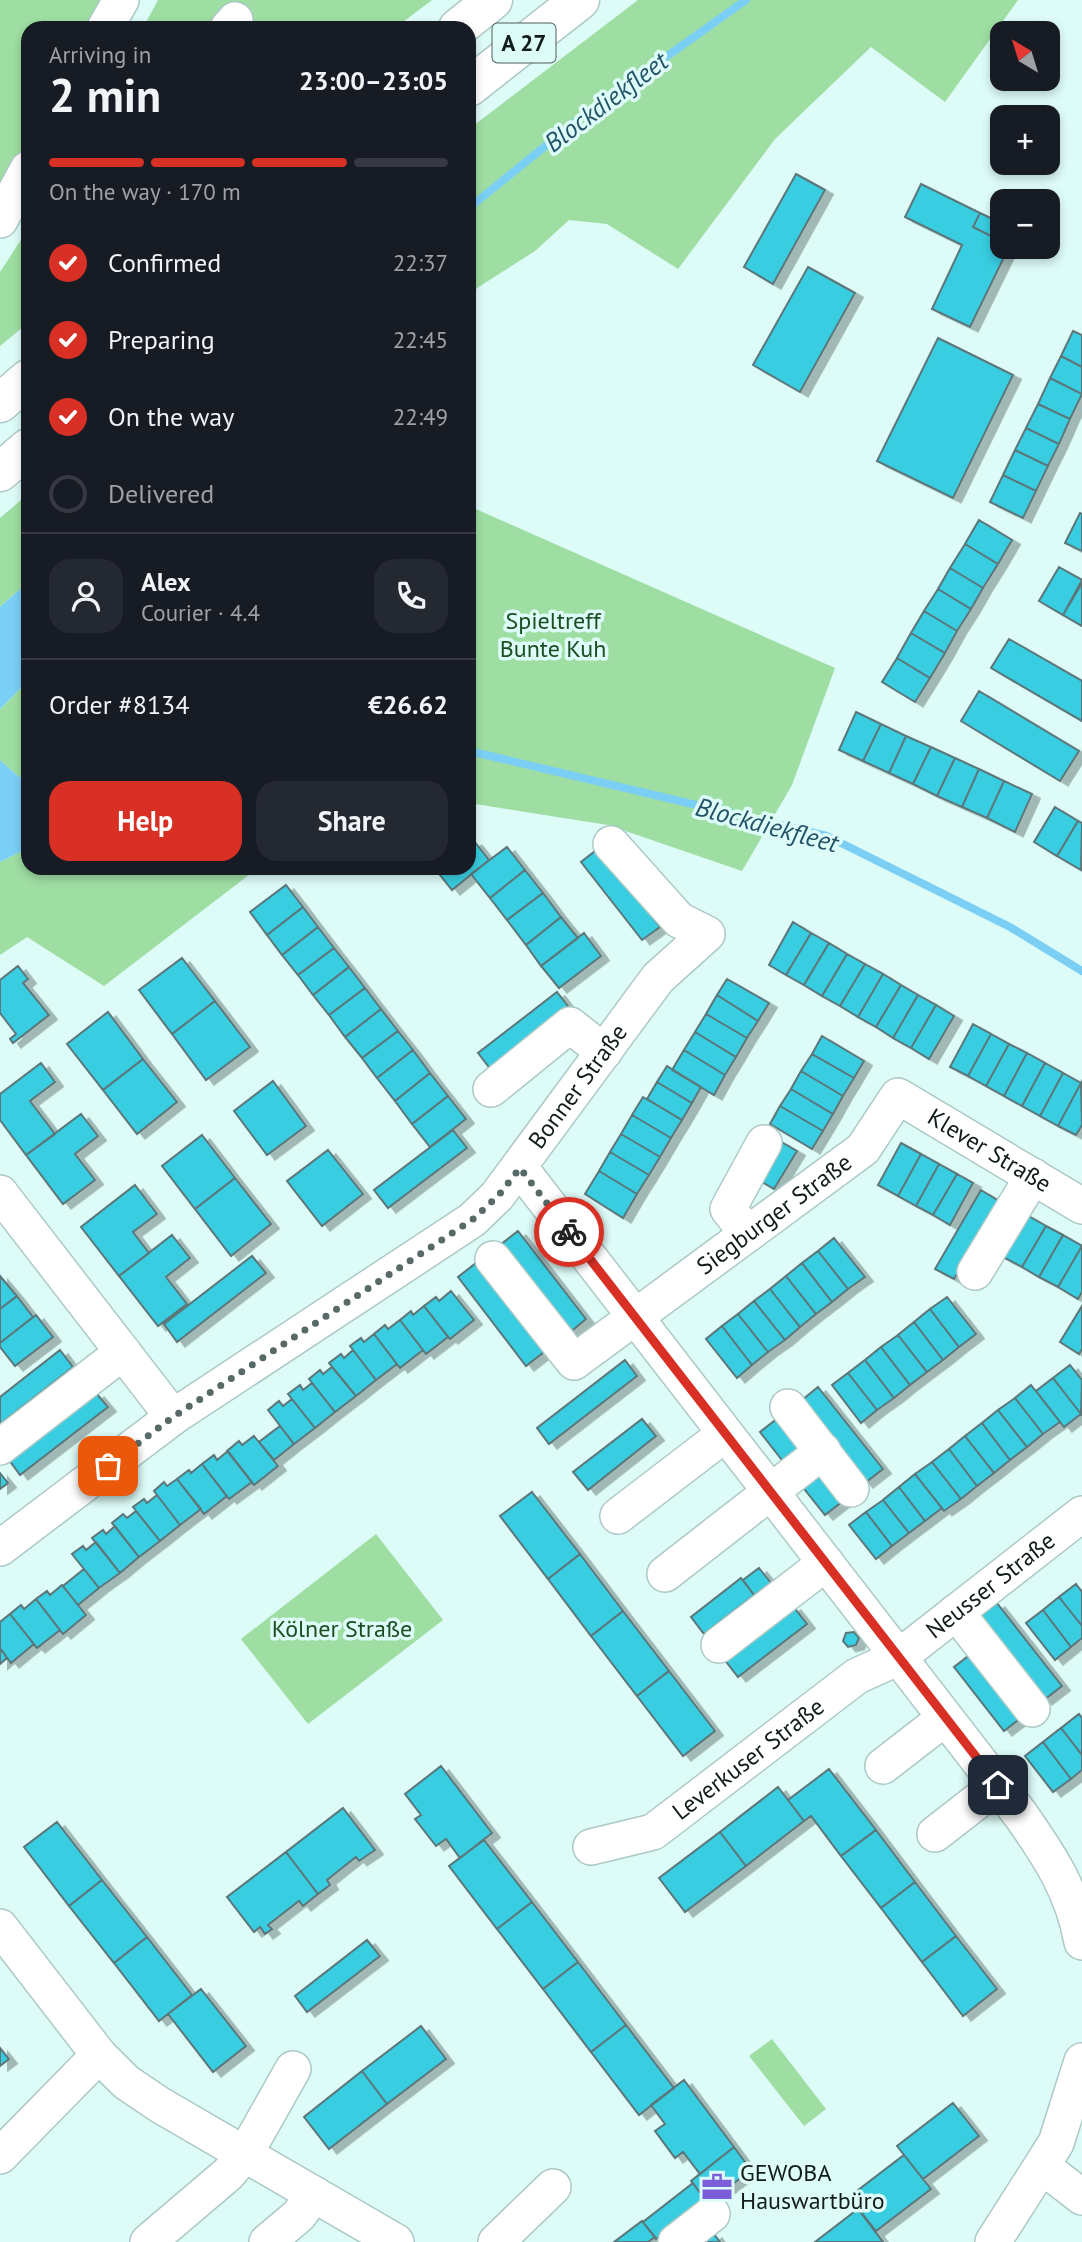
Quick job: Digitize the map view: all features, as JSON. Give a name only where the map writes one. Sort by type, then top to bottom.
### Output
[{"type":"highway","name":"A 27","points":[[467,21],[493,0]]},
{"type":"highway","name":"A 27","points":[[476,82],[580,0]]},
{"type":"highway","points":[[0,402],[21,385]]},
{"type":"highway","points":[[0,472],[21,454]]},
{"type":"street","points":[[109,21],[121,0]]},
{"type":"street","points":[[0,220],[21,182]]},
{"type":"street","name":"Bonner Straße","points":[[0,1549],[173,1417],[472,1220],[498,1196],[658,978],[707,934],[679,920],[611,844]]},
{"type":"street","points":[[491,1089],[569,1026],[604,1052]]},
{"type":"street","name":"Klever Straße","points":[[898,1096],[1082,1206]]},
{"type":"street","name":"Siegburger Straße","points":[[493,1259],[574,1362],[863,1149],[898,1096]]},
{"type":"street","points":[[748,1234],[728,1209],[764,1143]]},
{"type":"street","points":[[520,1168],[998,1785],[1056,1866],[1079,1922],[1082,1942]]},
{"type":"street","points":[[975,1272],[1033,1176]]},
{"type":"street","points":[[0,1193],[173,1417]]},
{"type":"street","points":[[0,1447],[123,1352]]},
{"type":"street","points":[[788,1407],[851,1489]]},
{"type":"street","points":[[618,1516],[726,1434]]},
{"type":"street","points":[[665,1574],[823,1451]]},
{"type":"street","name":"Neusser Straße","points":[[899,1657],[1082,1514]]},
{"type":"street","points":[[719,1646],[826,1563]]},
{"type":"street","points":[[956,1612],[1032,1709]]},
{"type":"street","name":"Leverkuser Straße","points":[[591,1847],[653,1832],[857,1676],[899,1657]]},
{"type":"street","points":[[883,1766],[945,1718]]},
{"type":"street","points":[[935,1834],[998,1785]]},
{"type":"street","points":[[0,1927],[99,2055],[126,2082],[396,2242]]},
{"type":"street","points":[[0,2156],[99,2055]]},
{"type":"street","points":[[993,2242],[1043,2168],[1060,2133],[1082,2061]]},
{"type":"street","points":[[148,2242],[228,2174],[244,2154],[293,2069]]},
{"type":"street","points":[[1043,2168],[1082,2197]]},
{"type":"street","points":[[496,2242],[553,2187]]},
{"type":"street","points":[[267,2242],[299,2215],[314,2194]]},
{"type":"street","points":[[676,2242],[712,2214]]},
{"type":"green space","points":[[0,0],[106,0],[94,21],[21,21],[21,152],[0,190]]},
{"type":"green space","points":[[158,0],[432,0],[404,21],[147,21]]},
{"type":"green space","points":[[638,0],[1018,0],[1003,21],[990,21],[990,39],[945,102],[871,47],[775,139],[678,269],[607,224],[569,220],[535,251],[476,290],[476,124]]},
{"type":"green space","points":[[21,240],[21,329],[0,346],[0,272]]},
{"type":"green space","points":[[21,500],[21,588],[0,607],[0,518]]},
{"type":"green space","name":"Spieltreff Bunte Kuh","points":[[476,509],[835,668],[792,785],[742,871],[608,825],[476,804]]},
{"type":"green space","points":[[21,688],[21,777],[0,760],[0,709]]},
{"type":"green space","points":[[21,852],[21,875],[249,875],[104,986],[27,937],[0,955],[0,862]]},
{"type":"green space","name":"Kölner Straße","points":[[376,1534],[443,1620],[308,1724],[241,1639]]},
{"type":"green space","points":[[772,2039],[826,2109],[804,2126],[749,2056]]},
{"type":"water","points":[[21,588],[21,688],[0,709],[0,607]]},
{"type":"water","points":[[0,760],[21,777],[21,852],[0,862]]},
{"type":"building","points":[[796,174],[825,190],[773,284],[744,267]]},
{"type":"building","points":[[921,184],[980,213],[973,227],[990,236],[990,259],[1003,259],[970,327],[932,309],[962,245],[905,217]]},
{"type":"building","points":[[980,213],[990,218],[990,236],[973,227]]},
{"type":"building","points":[[808,267],[855,293],[800,392],[753,365]]},
{"type":"building","points":[[1073,331],[1082,335],[1082,367],[1061,356]]},
{"type":"building","points":[[938,338],[1013,375],[953,498],[877,461]]},
{"type":"building","points":[[1061,356],[1082,367],[1082,394],[1050,378]]},
{"type":"building","points":[[1050,378],[1082,394],[1070,419],[1038,404]]},
{"type":"building","points":[[1038,404],[1070,419],[1059,444],[1026,428]]},
{"type":"building","points":[[1026,428],[1059,444],[1048,466],[1015,450]]},
{"type":"building","points":[[1015,450],[1048,466],[1036,491],[1003,475]]},
{"type":"building","points":[[1003,475],[1036,491],[1023,518],[990,502]]},
{"type":"building","points":[[1080,513],[1082,514],[1082,551],[1065,543]]},
{"type":"building","points":[[979,520],[1012,540],[998,564],[965,544]]},
{"type":"building","points":[[965,544],[998,564],[983,588],[950,568]]},
{"type":"building","points":[[1059,567],[1082,580],[1063,615],[1039,601]]},
{"type":"building","points":[[950,568],[983,588],[971,609],[938,589]]},
{"type":"building","points":[[1082,583],[1082,626],[1063,615]]},
{"type":"building","points":[[938,589],[971,609],[957,631],[924,611]]},
{"type":"building","points":[[924,611],[957,631],[945,653],[911,633]]},
{"type":"building","points":[[911,633],[945,653],[930,678],[897,658]]},
{"type":"building","points":[[1009,639],[1082,681],[1082,721],[991,668]]},
{"type":"building","points":[[897,658],[930,678],[915,702],[882,682]]},
{"type":"building","points":[[979,691],[1079,751],[1060,781],[961,721]]},
{"type":"building","points":[[856,712],[881,724],[863,761],[839,750]]},
{"type":"building","points":[[881,724],[906,736],[889,773],[863,761]]},
{"type":"building","points":[[906,736],[931,747],[913,784],[889,773]]},
{"type":"building","points":[[931,747],[955,758],[937,796],[913,784]]},
{"type":"building","points":[[955,758],[979,769],[962,807],[937,796]]},
{"type":"building","points":[[979,769],[1004,781],[987,818],[962,807]]},
{"type":"building","points":[[1004,781],[1032,794],[1015,832],[987,818]]},
{"type":"building","points":[[1055,807],[1078,821],[1057,856],[1034,842]]},
{"type":"building","points":[[1078,821],[1082,823],[1081,870],[1057,856]]},
{"type":"building","points":[[476,844],[489,860],[476,871]]},
{"type":"building","points":[[507,847],[525,870],[490,898],[472,875],[476,875],[476,870]]},
{"type":"building","points":[[599,848],[660,927],[642,940],[581,862]]},
{"type":"building","points":[[525,870],[543,893],[507,920],[490,898]]},
{"type":"building","points":[[440,875],[470,875],[452,890]]},
{"type":"building","points":[[286,885],[303,907],[267,935],[250,912]]},
{"type":"building","points":[[543,893],[561,917],[526,945],[507,920]]},
{"type":"building","points":[[303,907],[318,927],[282,955],[267,935]]},
{"type":"building","points":[[561,917],[578,938],[541,966],[526,945]]},
{"type":"building","points":[[793,922],[811,933],[786,975],[769,965]]},
{"type":"building","points":[[318,927],[334,948],[298,975],[282,955]]},
{"type":"building","points":[[584,933],[601,956],[559,988],[541,966]]},
{"type":"building","points":[[811,933],[829,943],[804,985],[786,975]]},
{"type":"building","points":[[829,943],[847,954],[822,996],[804,985]]},
{"type":"building","points":[[334,948],[349,967],[313,995],[298,975]]},
{"type":"building","points":[[847,954],[865,964],[840,1006],[822,996]]},
{"type":"building","points":[[182,958],[215,1001],[172,1034],[139,990]]},
{"type":"building","points":[[865,964],[883,974],[858,1017],[840,1006]]},
{"type":"building","points":[[18,966],[28,979],[23,983],[49,1015],[13,1043],[10,1039],[16,1034],[0,1013],[0,980]]},
{"type":"building","points":[[349,967],[365,988],[329,1015],[313,995]]},
{"type":"building","points":[[883,974],[901,985],[876,1027],[858,1017]]},
{"type":"building","points":[[727,979],[769,1003],[758,1021],[717,995]]},
{"type":"building","points":[[901,985],[918,995],[893,1038],[876,1027]]},
{"type":"building","points":[[365,988],[381,1009],[345,1037],[329,1015]]},
{"type":"building","points":[[557,992],[571,1010],[492,1071],[478,1053]]},
{"type":"building","points":[[717,995],[758,1021],[747,1038],[706,1014]]},
{"type":"building","points":[[918,995],[936,1005],[911,1048],[893,1038]]},
{"type":"building","points":[[215,1001],[250,1047],[206,1080],[172,1034]]},
{"type":"building","points":[[936,1005],[954,1016],[929,1059],[911,1048]]},
{"type":"building","points":[[381,1009],[398,1031],[362,1058],[345,1037]]},
{"type":"building","points":[[108,1012],[143,1059],[103,1090],[67,1044]]},
{"type":"building","points":[[706,1014],[747,1038],[736,1057],[695,1032]]},
{"type":"building","points":[[973,1024],[991,1034],[968,1076],[950,1067]]},
{"type":"building","points":[[398,1031],[413,1050],[377,1078],[362,1058]]},
{"type":"building","points":[[695,1032],[736,1057],[725,1075],[684,1050]]},
{"type":"building","points":[[991,1034],[1009,1044],[986,1086],[968,1076]]},
{"type":"building","points":[[822,1036],[864,1061],[854,1078],[812,1054]]},
{"type":"building","points":[[1009,1044],[1027,1053],[1004,1096],[986,1086]]},
{"type":"building","points":[[413,1050],[430,1073],[395,1101],[377,1078]]},
{"type":"building","points":[[684,1050],[725,1075],[714,1095],[672,1070]]},
{"type":"building","points":[[1027,1053],[1045,1063],[1022,1106],[1004,1096]]},
{"type":"building","points":[[812,1054],[854,1078],[843,1096],[801,1071]]},
{"type":"building","points":[[143,1059],[177,1102],[137,1134],[103,1090]]},
{"type":"building","points":[[41,1063],[55,1082],[30,1101],[55,1134],[26,1155],[0,1120],[0,1094]]},
{"type":"building","points":[[1045,1063],[1063,1073],[1040,1116],[1022,1106]]},
{"type":"building","points":[[667,1066],[701,1087],[692,1103],[657,1082]]},
{"type":"building","points":[[801,1071],[843,1096],[833,1114],[791,1089]]},
{"type":"building","points":[[430,1073],[448,1096],[412,1124],[395,1101]]},
{"type":"building","points":[[1063,1073],[1081,1083],[1058,1126],[1040,1116]]},
{"type":"building","points":[[273,1081],[306,1126],[267,1155],[234,1111]]},
{"type":"building","points":[[657,1082],[692,1103],[682,1120],[647,1099]]},
{"type":"building","points":[[1081,1083],[1082,1125],[1076,1135],[1058,1126]]},
{"type":"building","points":[[791,1089],[833,1114],[823,1131],[780,1106]]},
{"type":"building","points":[[448,1096],[466,1119],[430,1147],[412,1124]]},
{"type":"building","points":[[643,1097],[682,1120],[671,1138],[632,1115]]},
{"type":"building","points":[[780,1106],[823,1131],[812,1149],[770,1124]]},
{"type":"building","points":[[81,1114],[98,1136],[75,1154],[95,1180],[63,1204],[26,1155]]},
{"type":"building","points":[[632,1115],[671,1138],[660,1157],[621,1134]]},
{"type":"building","points":[[453,1130],[467,1148],[388,1208],[374,1190]]},
{"type":"building","points":[[621,1134],[660,1157],[649,1175],[610,1152]]},
{"type":"building","points":[[202,1135],[235,1178],[195,1209],[162,1166]]},
{"type":"building","points":[[778,1140],[797,1151],[774,1189],[755,1178]]},
{"type":"building","points":[[901,1143],[921,1154],[898,1196],[878,1185]]},
{"type":"building","points":[[328,1150],[363,1194],[322,1226],[287,1181]]},
{"type":"building","points":[[610,1152],[649,1175],[637,1194],[599,1171]]},
{"type":"building","points":[[921,1154],[939,1164],[916,1206],[898,1196]]},
{"type":"building","points":[[939,1164],[957,1174],[933,1215],[916,1206]]},
{"type":"building","points":[[599,1171],[637,1194],[623,1218],[585,1194]]},
{"type":"building","points":[[957,1174],[973,1183],[950,1225],[933,1215]]},
{"type":"building","points":[[235,1178],[271,1224],[231,1256],[195,1209]]},
{"type":"building","points":[[135,1185],[157,1214],[133,1232],[149,1253],[119,1276],[81,1227]]},
{"type":"building","points":[[981,1190],[999,1201],[954,1279],[935,1269]]},
{"type":"building","points":[[1027,1215],[1046,1226],[1022,1267],[1003,1257]]},
{"type":"building","points":[[1046,1226],[1063,1235],[1039,1277],[1022,1267]]},
{"type":"building","points":[[518,1231],[586,1319],[568,1334],[500,1245]]},
{"type":"building","points":[[172,1235],[190,1258],[166,1277],[187,1304],[158,1326],[119,1276]]},
{"type":"building","points":[[1063,1235],[1082,1246],[1058,1287],[1039,1277]]},
{"type":"building","points":[[834,1238],[865,1277],[848,1289],[818,1251]]},
{"type":"building","points":[[1082,1246],[1082,1292],[1078,1299],[1058,1287]]},
{"type":"building","points":[[818,1251],[848,1289],[832,1302],[802,1263]]},
{"type":"building","points":[[252,1256],[266,1273],[177,1342],[164,1324]]},
{"type":"building","points":[[476,1263],[544,1352],[526,1366],[458,1277]]},
{"type":"building","points":[[802,1263],[832,1302],[816,1314],[786,1276]]},
{"type":"building","points":[[0,1276],[17,1296],[0,1309]]},
{"type":"building","points":[[786,1276],[816,1314],[800,1327],[770,1289]]},
{"type":"building","points":[[770,1289],[800,1327],[785,1340],[754,1301]]},
{"type":"building","points":[[451,1291],[474,1320],[450,1339],[424,1306],[436,1297],[439,1301]]},
{"type":"building","points":[[17,1296],[33,1317],[0,1343],[0,1309]]},
{"type":"building","points":[[947,1297],[976,1334],[959,1347],[930,1309]]},
{"type":"building","points":[[754,1301],[785,1340],[768,1352],[738,1314]]},
{"type":"building","points":[[424,1306],[448,1337],[426,1354],[400,1320],[411,1311],[413,1315]]},
{"type":"building","points":[[1082,1306],[1082,1349],[1079,1354],[1060,1342]]},
{"type":"building","points":[[930,1309],[959,1347],[943,1360],[914,1322]]},
{"type":"building","points":[[738,1314],[768,1352],[752,1365],[722,1326]]},
{"type":"building","points":[[36,1315],[53,1337],[15,1366],[0,1347],[0,1343]]},
{"type":"building","points":[[400,1320],[423,1350],[400,1368],[374,1334],[385,1325],[388,1329]]},
{"type":"building","points":[[914,1322],[943,1360],[927,1372],[898,1335]]},
{"type":"building","points":[[722,1326],[752,1365],[737,1378],[706,1339]]},
{"type":"building","points":[[374,1334],[397,1364],[376,1380],[350,1346],[361,1338],[364,1342]]},
{"type":"building","points":[[898,1335],[927,1372],[910,1385],[881,1347]]},
{"type":"building","points":[[881,1347],[910,1385],[894,1398],[865,1360]]},
{"type":"building","points":[[60,1350],[73,1367],[0,1424],[0,1397]]},
{"type":"building","points":[[353,1350],[376,1380],[356,1396],[329,1363],[341,1354],[344,1358]]},
{"type":"building","points":[[625,1360],[637,1376],[549,1444],[537,1428]]},
{"type":"building","points":[[865,1360],[894,1398],[877,1410],[848,1373]]},
{"type":"building","points":[[1070,1365],[1082,1380],[1081,1414],[1053,1378]]},
{"type":"building","points":[[332,1367],[356,1396],[335,1412],[309,1379],[320,1370],[323,1374]]},
{"type":"building","points":[[848,1373],[877,1410],[861,1423],[832,1385]]},
{"type":"building","points":[[1053,1378],[1081,1414],[1064,1427],[1036,1391]]},
{"type":"building","points":[[312,1383],[335,1412],[315,1428],[288,1394],[300,1385],[303,1390]]},
{"type":"building","points":[[1031,1385],[1060,1422],[1043,1434],[1015,1398]]},
{"type":"building","points":[[818,1387],[883,1469],[865,1483],[801,1401]]},
{"type":"building","points":[[96,1393],[108,1407],[20,1475],[9,1460]]},
{"type":"building","points":[[1015,1398],[1043,1434],[1027,1447],[998,1410]]},
{"type":"building","points":[[292,1399],[315,1428],[294,1444],[268,1410],[279,1401],[283,1406]]},
{"type":"building","points":[[998,1410],[1027,1447],[1010,1460],[982,1423]]},
{"type":"building","points":[[778,1418],[806,1455],[789,1469],[760,1432]]},
{"type":"building","points":[[642,1419],[656,1436],[588,1490],[573,1472]]},
{"type":"building","points":[[982,1423],[1010,1460],[994,1473],[965,1436]]},
{"type":"building","points":[[280,1426],[294,1444],[274,1460],[259,1442]]},
{"type":"building","points":[[254,1436],[278,1466],[254,1485],[227,1451],[239,1441],[242,1445]]},
{"type":"building","points":[[965,1436],[994,1473],[977,1486],[949,1449]]},
{"type":"building","points":[[949,1449],[977,1486],[961,1499],[932,1462]]},
{"type":"building","points":[[228,1451],[252,1482],[229,1499],[202,1464],[214,1455],[217,1460]]},
{"type":"building","points":[[932,1462],[961,1499],[944,1511],[915,1474]]},
{"type":"building","points":[[202,1464],[227,1496],[204,1514],[177,1479]]},
{"type":"building","points":[[815,1466],[843,1501],[825,1515],[797,1480]]},
{"type":"building","points":[[0,1473],[8,1483],[0,1489]]},
{"type":"building","points":[[915,1474],[942,1508],[925,1521],[899,1487]]},
{"type":"building","points":[[177,1479],[201,1509],[180,1525],[154,1491],[164,1482],[167,1486]]},
{"type":"building","points":[[899,1487],[925,1521],[909,1533],[883,1500]]},
{"type":"building","points":[[532,1492],[580,1554],[548,1579],[500,1516]]},
{"type":"building","points":[[157,1495],[180,1525],[160,1541],[133,1507],[144,1499],[147,1503]]},
{"type":"building","points":[[883,1500],[909,1533],[892,1546],[866,1512]]},
{"type":"building","points":[[136,1511],[160,1541],[139,1557],[112,1523],[123,1514],[127,1518]]},
{"type":"building","points":[[866,1512],[892,1546],[876,1559],[849,1525]]},
{"type":"building","points":[[115,1526],[139,1557],[120,1573],[92,1538],[103,1530],[106,1534]]},
{"type":"building","points":[[96,1542],[120,1573],[99,1588],[72,1554],[83,1546],[86,1550]]},
{"type":"building","points":[[580,1554],[623,1611],[591,1636],[548,1579]]},
{"type":"building","points":[[759,1568],[771,1583],[754,1595],[743,1580]]},
{"type":"building","points":[[84,1569],[99,1588],[78,1605],[63,1586]]},
{"type":"building","points":[[741,1578],[754,1595],[704,1634],[691,1617]]},
{"type":"building","points":[[1076,1584],[1082,1592],[1082,1626],[1059,1597]]},
{"type":"building","points":[[62,1585],[86,1615],[63,1634],[36,1599],[47,1591],[50,1595]]},
{"type":"building","points":[[1059,1597],[1082,1626],[1082,1638],[1071,1647],[1043,1610]]},
{"type":"building","points":[[36,1599],[60,1630],[37,1648],[10,1614],[21,1605],[24,1609]]},
{"type":"building","points":[[997,1603],[1062,1686],[1044,1700],[979,1617]]},
{"type":"building","points":[[793,1606],[807,1624],[738,1677],[724,1659]]},
{"type":"building","points":[[1043,1610],[1071,1647],[1055,1660],[1026,1623]]},
{"type":"building","points":[[623,1611],[669,1671],[637,1696],[591,1636]]},
{"type":"building","points":[[10,1614],[34,1644],[11,1663],[0,1648],[0,1622]]},
{"type":"building","points":[[854,1632],[859,1638],[856,1645],[848,1647],[843,1641],[846,1633]]},
{"type":"building","points":[[0,1648],[7,1658],[0,1664]]},
{"type":"building","points":[[971,1654],[1021,1718],[1004,1731],[954,1667]]},
{"type":"building","points":[[669,1671],[715,1731],[683,1756],[637,1696]]},
{"type":"building","points":[[1079,1714],[1082,1718],[1082,1755],[1061,1728]]},
{"type":"building","points":[[1061,1728],[1082,1755],[1082,1770],[1071,1779],[1043,1742]]},
{"type":"building","points":[[1043,1742],[1071,1779],[1053,1792],[1025,1756]]},
{"type":"building","points":[[441,1766],[492,1833],[460,1858],[446,1839],[436,1846],[415,1819],[421,1815],[405,1794]]},
{"type":"building","points":[[829,1769],[876,1830],[841,1856],[811,1816],[804,1821],[788,1800]]},
{"type":"building","points":[[778,1787],[804,1821],[746,1866],[720,1832]]},
{"type":"building","points":[[343,1808],[375,1850],[359,1861],[356,1857],[327,1880],[330,1885],[318,1894],[286,1852]]},
{"type":"building","points":[[57,1822],[102,1880],[69,1906],[24,1847]]},
{"type":"building","points":[[876,1830],[915,1882],[881,1908],[841,1856]]},
{"type":"building","points":[[720,1832],[746,1866],[685,1912],[659,1878]]},
{"type":"building","points":[[484,1840],[532,1902],[497,1929],[449,1866]]},
{"type":"building","points":[[286,1852],[318,1894],[303,1906],[299,1901],[268,1925],[272,1929],[265,1934],[260,1927],[254,1932],[227,1897]]},
{"type":"building","points":[[102,1880],[147,1937],[114,1963],[69,1906]]},
{"type":"building","points":[[915,1882],[956,1936],[922,1962],[881,1908]]},
{"type":"building","points":[[532,1902],[578,1962],[543,1989],[497,1929]]},
{"type":"building","points":[[956,1936],[997,1989],[963,2016],[922,1962]]},
{"type":"building","points":[[147,1937],[192,1995],[159,2021],[114,1963]]},
{"type":"building","points":[[367,1940],[380,1956],[307,2012],[295,1996]]},
{"type":"building","points":[[578,1962],[626,2025],[591,2052],[543,1989]]},
{"type":"building","points":[[201,1989],[246,2046],[213,2072],[168,2014]]},
{"type":"building","points":[[626,2025],[674,2088],[639,2115],[591,2052]]},
{"type":"building","points":[[421,2026],[446,2059],[387,2104],[362,2071]]},
{"type":"building","points":[[0,2048],[9,2059],[0,2066]]},
{"type":"building","points":[[362,2071],[387,2104],[329,2149],[304,2117]]},
{"type":"building","points":[[684,2080],[734,2147],[700,2174],[683,2152],[675,2158],[655,2131],[665,2124],[651,2105]]},
{"type":"building","points":[[953,2103],[979,2136],[923,2179],[897,2146]]},
{"type":"building","points":[[734,2147],[751,2170],[708,2203],[691,2181]]},
{"type":"building","points":[[904,2155],[931,2189],[876,2231],[849,2197]]},
{"type":"building","points":[[693,2183],[706,2201],[656,2239],[643,2222]]},
{"type":"building","points":[[858,2209],[883,2242],[815,2242]]},
{"type":"building","points":[[642,2221],[655,2237],[648,2242],[614,2242]]},
{"type":"building","points":[[714,2234],[720,2242],[704,2242]]},
{"type":"waterway","name":"Blockdiekfleet","points":[[476,202],[576,121],[746,0]]},
{"type":"waterway","name":"Blockdiekfleet","points":[[476,753],[827,836],[1010,927],[1082,971]]},
{"type":"way so far","points":[[108,1466],[173,1417],[472,1220],[498,1196],[520,1168],[569,1232]]},
{"type":"place","name":"GEWOBA Hauswartbüro","points":[[717,2187]]},
{"type":"route","points":[[569,1232],[998,1785]]}]
